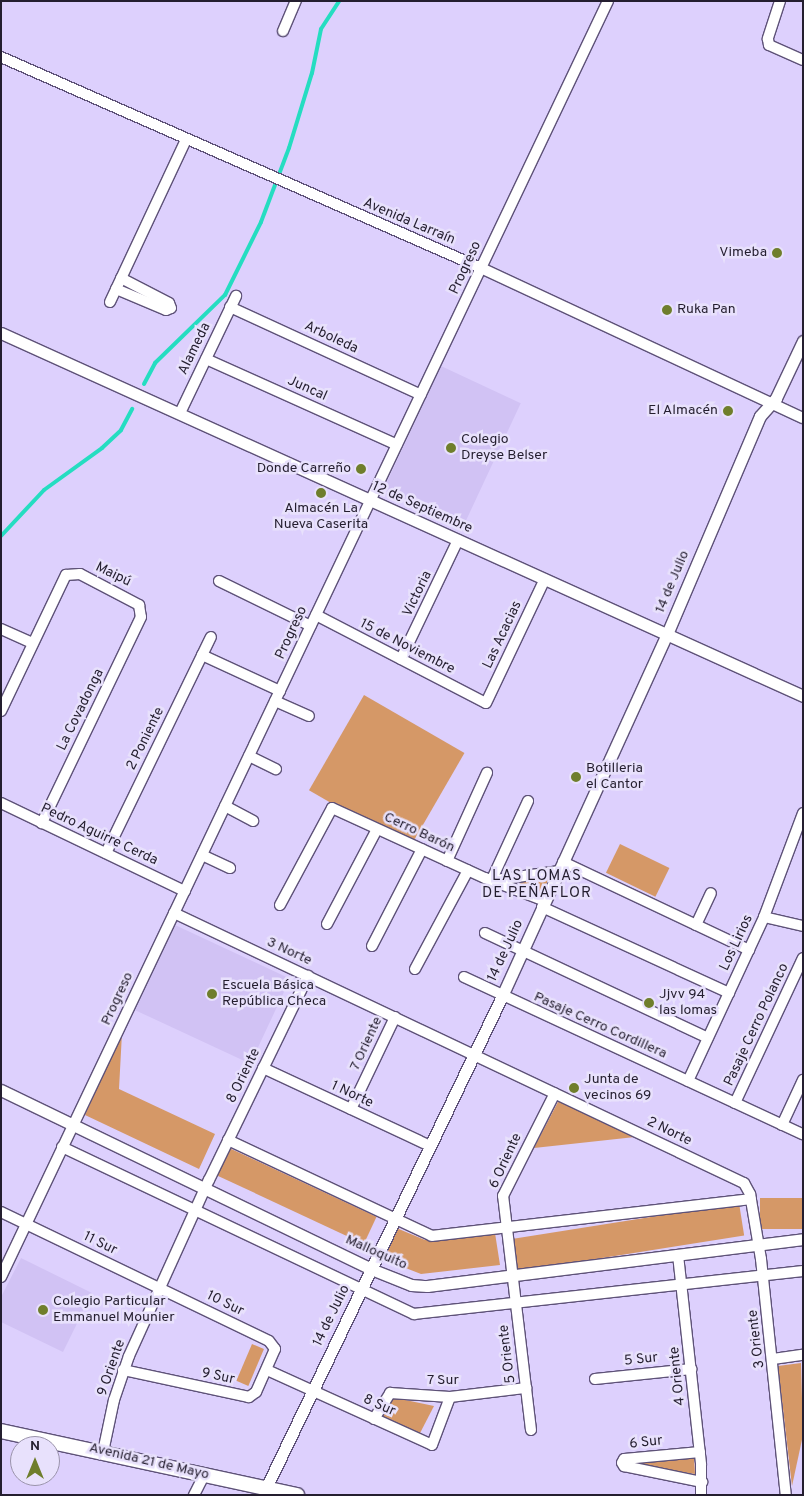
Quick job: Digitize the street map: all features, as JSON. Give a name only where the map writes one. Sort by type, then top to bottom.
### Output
[{"type":"main road","name":"Avenida 21 de Mayo","points":[[1,1431],[297,1495]]},
{"type":"street","points":[[284,31],[296,1]]},
{"type":"street","name":"Progreso","points":[[1,1277],[608,1]]},
{"type":"street","points":[[780,1],[768,39],[769,45],[803,60]]},
{"type":"street","name":"Avenida Larraín","points":[[1,56],[186,140],[481,268],[803,418]]},
{"type":"street","points":[[110,302],[186,140]]},
{"type":"street","points":[[116,289],[166,310],[171,308],[169,303],[121,278]]},
{"type":"street","name":"Alameda","points":[[180,413],[236,296]]},
{"type":"street","name":"Arboleda","points":[[230,307],[421,394]]},
{"type":"street","name":"12 de Septiembre","points":[[1,333],[129,389],[370,502],[803,696]]},
{"type":"street","name":"14 de Julio","points":[[266,1488],[502,996],[667,634],[760,416],[771,404],[803,341]]},
{"type":"street","name":"Juncal","points":[[206,358],[397,445]]},
{"type":"street","name":"Victoria","points":[[402,659],[458,540]]},
{"type":"street","name":"Maipú","points":[[32,643],[61,580],[70,573],[80,574],[134,600],[141,609]]},
{"type":"street","name":"Las Acacias","points":[[486,703],[545,579]]},
{"type":"street","points":[[218,581],[311,626]]},
{"type":"street","name":"La Covadonga","points":[[42,823],[141,617],[141,609]]},
{"type":"street","name":"15 de Noviembre","points":[[316,615],[486,703]]},
{"type":"street","points":[[1,629],[32,643],[1,711]]},
{"type":"street","name":"2 Poniente","points":[[106,853],[211,637]]},
{"type":"street","points":[[202,655],[278,696],[309,716]]},
{"type":"street","points":[[249,756],[276,769]]},
{"type":"street","points":[[448,860],[487,773]]},
{"type":"street","points":[[494,879],[528,802]]},
{"type":"street","name":"Pedro Aguirre Cerda","points":[[1,804],[185,891]]},
{"type":"street","points":[[225,806],[254,821]]},
{"type":"street","name":"Cerro Barón","points":[[280,905],[332,808],[468,870],[494,879],[728,994]]},
{"type":"street","name":"Los Lirios","points":[[688,1081],[764,917],[803,813]]},
{"type":"street","points":[[327,924],[377,828]]},
{"type":"street","points":[[372,946],[422,849]]},
{"type":"street","points":[[202,855],[230,868]]},
{"type":"street","points":[[561,866],[749,950]]},
{"type":"street","name":"Cerro Barón","points":[[494,879],[561,866]]},
{"type":"street","points":[[416,969],[468,870]]},
{"type":"street","points":[[696,925],[711,893]]},
{"type":"street","name":"3 Norte","points":[[174,913],[474,1054]]},
{"type":"street","points":[[764,917],[803,926]]},
{"type":"street","points":[[485,933],[708,1038]]},
{"type":"street","name":"Pasaje Cerro Polanco","points":[[735,1103],[803,958]]},
{"type":"street","name":"8 Oriente","points":[[206,1188],[308,976]]},
{"type":"street","name":"Pasaje Cerro Cordillera","points":[[464,977],[803,1134]]},
{"type":"street","name":"7 Oriente","points":[[351,1110],[395,1016]]},
{"type":"street","name":"2 Norte","points":[[474,1054],[744,1183]]},
{"type":"street","name":"1 Norte","points":[[263,1068],[430,1146]]},
{"type":"street","points":[[782,1125],[803,1080]]},
{"type":"street","name":"Malloquito","points":[[1,1090],[371,1269],[411,1285],[427,1286],[803,1239]]},
{"type":"street","name":"6 Oriente","points":[[512,1275],[503,1196],[555,1093]]},
{"type":"street","points":[[228,1140],[432,1236],[751,1199]]},
{"type":"street","points":[[62,1147],[361,1290],[417,1314],[803,1271]]},
{"type":"street","name":"3 Oriente","points":[[744,1183],[751,1199],[759,1245],[773,1359],[786,1495]]},
{"type":"street","name":"9 Oriente","points":[[103,1452],[123,1370],[206,1188]]},
{"type":"street","name":"11 Sur","points":[[1,1212],[161,1289]]},
{"type":"street","name":"4 Oriente","points":[[678,1255],[700,1452],[701,1495]]},
{"type":"street","name":"5 Oriente","points":[[512,1275],[531,1430]]},
{"type":"street","name":"10 Sur","points":[[161,1289],[269,1341],[274,1347]]},
{"type":"street","name":"9 Sur","points":[[123,1370],[249,1397],[256,1392],[267,1370],[274,1347]]},
{"type":"street","points":[[773,1359],[803,1355]]},
{"type":"street","name":"5 Sur","points":[[595,1379],[691,1368]]},
{"type":"street","name":"8 Sur","points":[[267,1370],[432,1445],[450,1397]]},
{"type":"street","name":"7 Sur","points":[[374,1419],[390,1393],[450,1397],[526,1388]]},
{"type":"street","name":"6 Sur","points":[[700,1452],[624,1460],[622,1463],[624,1466],[702,1482]]},
{"type":"street","points":[[194,1495],[204,1475]]},
{"type":"shaded area","name":"Colegio Dreyse Belser","points":[[441,366],[521,403],[462,530],[382,493]]},
{"type":"shaded area","points":[[364,695],[464,753],[409,848],[309,790]]},
{"type":"shaded area","points":[[620,844],[669,868],[655,897],[606,873]]},
{"type":"shaded area","points":[[550,877],[542,894],[519,883]]},
{"type":"shaded area","name":"Escuela Básica República Checa","points":[[175,925],[290,979],[250,1064],[135,1010]]},
{"type":"shaded area","points":[[122,1033],[119,1089],[215,1134],[199,1169],[85,1115]]},
{"type":"shaded area","points":[[560,1098],[635,1137],[534,1148]]},
{"type":"shaded area","points":[[227,1147],[377,1217],[364,1244],[214,1174]]},
{"type":"shaded area","points":[[760,1198],[803,1198],[803,1229],[760,1229]]},
{"type":"shaded area","points":[[739,1203],[744,1236],[517,1272],[512,1239]]},
{"type":"shaded area","points":[[394,1227],[425,1240],[495,1233],[500,1265],[421,1274],[380,1258]]},
{"type":"shaded area","name":"Colegio Particular Emmanuel Mounier","points":[[21,1258],[92,1293],[63,1352],[1,1322],[1,1297]]},
{"type":"shaded area","points":[[252,1344],[264,1349],[248,1386],[236,1381]]},
{"type":"shaded area","points":[[801,1363],[803,1435],[792,1486],[778,1366]]},
{"type":"shaded area","points":[[391,1397],[434,1406],[418,1437],[378,1419]]},
{"type":"shaded area","points":[[694,1456],[695,1474],[630,1464]]},
{"type":"waterway","points":[[144,384],[155,363],[225,295],[261,222],[289,148],[312,73],[321,29],[339,1]]},
{"type":"waterway","points":[[1,536],[44,490],[102,448],[121,430],[132,409]]},
{"type":"place","name":"Vimeba","points":[[777,253]]},
{"type":"place","name":"Ruka Pan","points":[[667,310]]},
{"type":"place","name":"El Almacén","points":[[728,411]]},
{"type":"place","name":"Colegio Dreyse Belser","points":[[451,448]]},
{"type":"place","name":"Donde Carreño","points":[[361,469]]},
{"type":"place","name":"Almacén La Nueva Caserita","points":[[321,493]]},
{"type":"place","name":"Botilleria el Cantor","points":[[576,777]]},
{"type":"place","name":"Escuela Básica República Checa","points":[[212,994]]},
{"type":"place","name":"Jjvv 94 las lomas","points":[[649,1003]]},
{"type":"place","name":"Junta de vecinos 69","points":[[574,1088]]},
{"type":"place","name":"Colegio Particular Emmanuel Mounier","points":[[43,1310]]},
{"type":"district","name":"LAS LOMAS DE PEÑAFLOR","points":[[537,884]]}]
